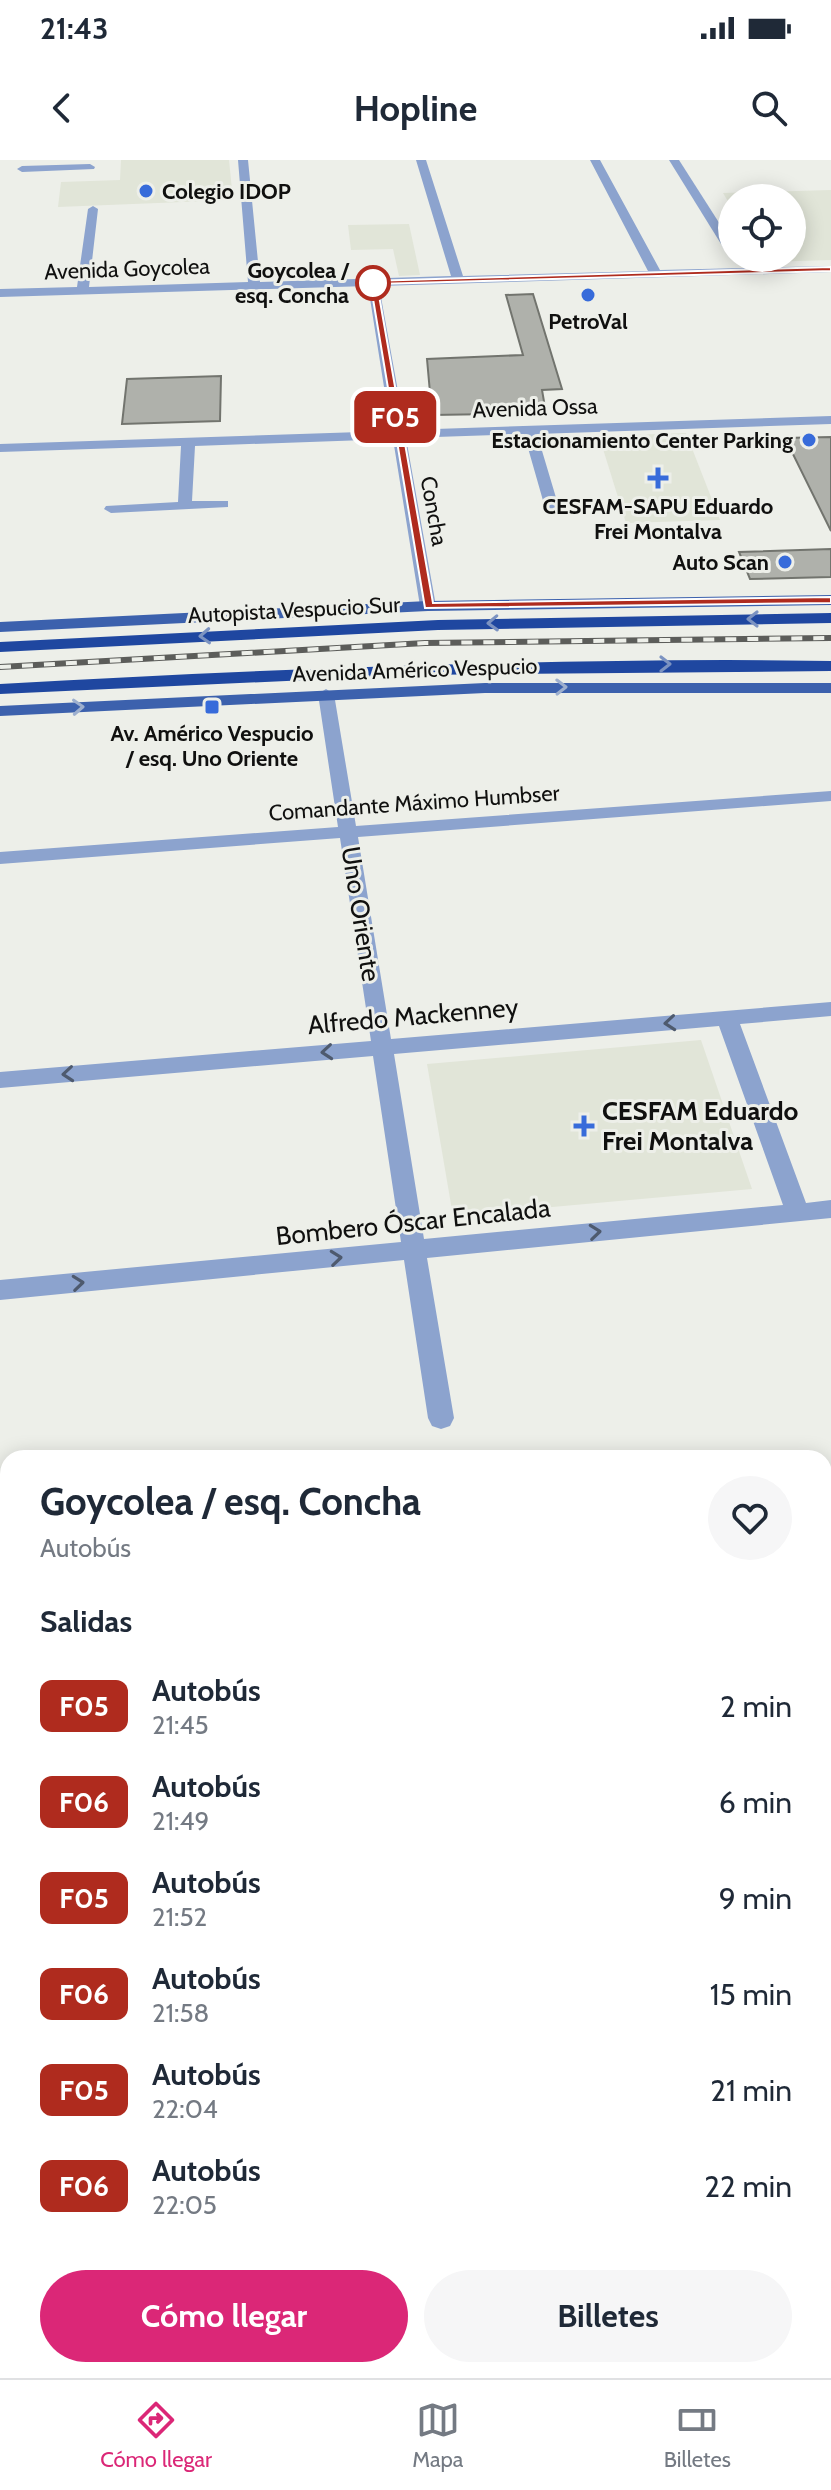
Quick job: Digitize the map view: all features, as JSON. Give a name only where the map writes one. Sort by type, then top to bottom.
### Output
[{"type":"highway","name":"Autopista Vespucio Sur","points":[[0,647],[438,625],[831,618]]},
{"type":"highway","points":[[0,689],[409,669],[653,664],[831,666]]},
{"type":"main road","points":[[0,627],[428,606],[831,600]]},
{"type":"main road","name":"Avenida Américo Vespucio","points":[[0,711],[326,694],[566,687],[831,688]]},
{"type":"street","points":[[243,160],[254,286]]},
{"type":"street","points":[[421,160],[458,280]]},
{"type":"street","points":[[595,160],[656,274]]},
{"type":"street","points":[[674,160],[718,230]]},
{"type":"street","points":[[22,169],[68,164],[90,167]]},
{"type":"street","points":[[83,290],[93,209]]},
{"type":"street","name":"Avenida Goycolea","points":[[806,270],[831,269]]},
{"type":"street","name":"Avenida Goycolea","points":[[0,293],[744,272]]},
{"type":"street","name":"Concha","points":[[373,282],[428,606]]},
{"type":"street","name":"Avenida Ossa","points":[[0,448],[831,420]]},
{"type":"street","points":[[529,430],[553,511]]},
{"type":"street","points":[[185,506],[188,442]]},
{"type":"street","points":[[111,509],[223,504]]},
{"type":"street","name":"Uno Oriente","points":[[326,694],[441,1418]]},
{"type":"street","name":"Comandante Máximo Humbser","points":[[0,858],[831,796]]},
{"type":"street","name":"Alfredo Mackenney","points":[[0,1080],[831,1009]]},
{"type":"street","points":[[727,1018],[798,1213]]},
{"type":"street","name":"Bombero Óscar Encalada","points":[[0,1290],[831,1209]]},
{"type":"shaded area","name":"Colegio IDOP","points":[[121,160],[229,160],[233,200],[58,207],[61,182],[120,180]]},
{"type":"shaded area","points":[[831,190],[831,260],[806,261],[806,191]]},
{"type":"shaded area","points":[[409,224],[420,275],[399,276],[393,249],[351,250],[348,225]]},
{"type":"shaded area","name":"CESFAM-SAPU Eduardo Frei Montalva","points":[[686,433],[720,520],[626,523],[599,436]]},
{"type":"shaded area","name":"CESFAM Eduardo Frei Montalva","points":[[701,1040],[752,1189],[453,1216],[427,1064]]},
{"type":"building","points":[[533,294],[562,389],[542,390],[546,413],[432,415],[427,359],[523,355],[506,295]]},
{"type":"building","points":[[221,376],[220,421],[122,424],[127,379]]},
{"type":"building","points":[[831,437],[831,531],[785,438]]},
{"type":"building","name":"Auto Scan","points":[[831,549],[831,577],[750,579],[739,552]]},
{"type":"railway","points":[[0,667],[425,643],[831,638]]},
{"type":"bus line","name":"F05","points":[[831,269],[373,282],[428,606],[831,600]]},
{"type":"place","name":"Colegio IDOP","points":[[146,191]]},
{"type":"place","name":"Goycolea / esq. Concha","points":[[373,283]]},
{"type":"place","name":"PetroVal","points":[[588,295]]},
{"type":"place","name":"Estacionamiento Center Parking","points":[[809,440]]},
{"type":"place","name":"CESFAM-SAPU Eduardo Frei Montalva","points":[[658,478]]},
{"type":"place","name":"Auto Scan","points":[[785,562]]},
{"type":"place","name":"Av. Américo Vespucio / esq. Uno Oriente","points":[[212,707]]},
{"type":"place","name":"CESFAM Eduardo Frei Montalva","points":[[584,1126]]}]
